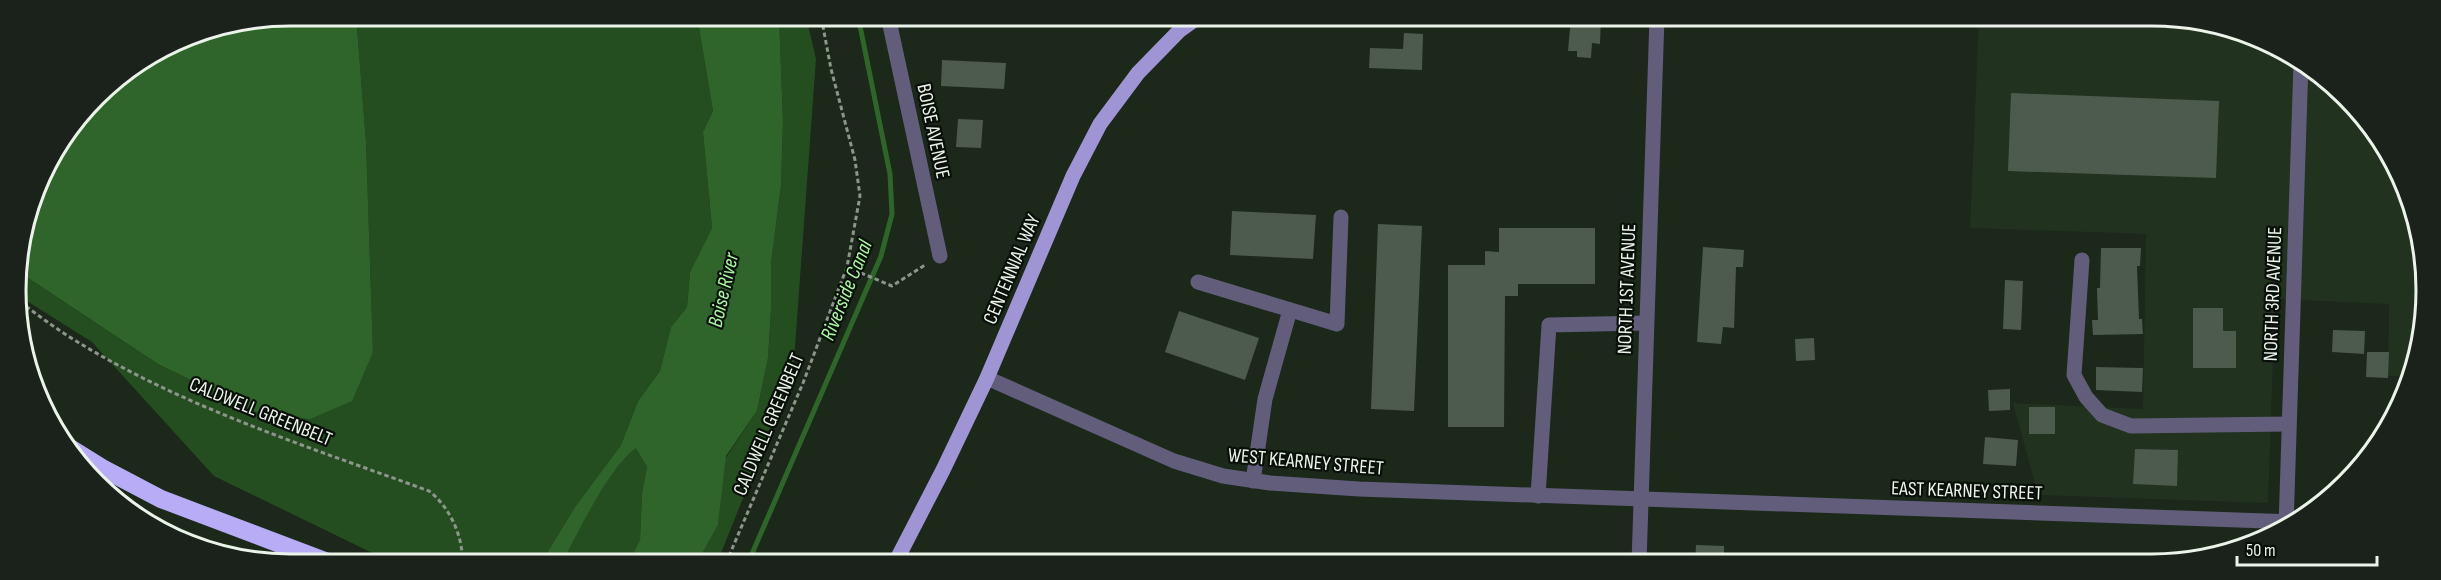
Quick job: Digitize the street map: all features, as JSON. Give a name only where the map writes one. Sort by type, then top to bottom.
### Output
[{"type":"highway","points":[[85,457],[161,499],[306,554]]},
{"type":"main road","name":"CENTENNIAL WAY","points":[[900,554],[987,378],[1073,176],[1100,124],[1138,73],[1186,26]]},
{"type":"street","name":"BOISE AVENUE","points":[[890,26],[939,256]]},
{"type":"street","name":"NORTH 1ST AVENUE","points":[[1639,554],[1657,26]]},
{"type":"street","name":"NORTH 3RD AVENUE","points":[[2288,516],[2301,72]]},
{"type":"street","points":[[1198,282],[1337,324],[1341,217]]},
{"type":"street","points":[[2082,260],[2074,375],[2085,397],[2102,416],[2131,426],[2289,424]]},
{"type":"street","points":[[1253,480],[1265,399],[1290,310]]},
{"type":"street","points":[[1538,496],[1549,325],[1646,323]]},
{"type":"street","name":"WEST KEARNEY STREET","points":[[987,378],[1174,460],[1223,476],[1359,489],[1640,499]]},
{"type":"street","name":"EAST KEARNEY STREET","points":[[1640,499],[2275,523]]},
{"type":"path","name":"CALDWELL GREENBELT","points":[[730,554],[803,383],[847,267],[860,196],[855,160],[831,69],[823,26]]},
{"type":"path","points":[[847,267],[892,286],[939,256]]},
{"type":"path","name":"CALDWELL GREENBELT","points":[[26,306],[74,340],[157,384],[219,413],[429,491],[439,498],[452,519],[461,541],[462,554]]},
{"type":"shaded area","points":[[357,26],[699,26],[713,111],[703,132],[712,228],[690,272],[687,307],[671,327],[660,371],[638,401],[621,445],[575,507],[546,554],[374,554],[214,476],[92,342],[26,300],[26,277],[158,364],[254,411],[373,352],[366,142]]},
{"type":"shaded area","points":[[779,26],[808,26],[816,59],[793,374],[721,554],[702,554],[718,525],[725,459],[757,411],[768,358],[771,264],[781,185],[783,122]]},
{"type":"shaded area","points":[[1979,26],[2168,26],[2203,31],[2236,40],[2283,61],[2325,91],[2361,129],[2388,173],[2406,222],[2415,273],[2413,325],[2401,375],[2388,376],[2389,304],[2275,299],[2268,503],[2038,495],[2013,403],[2143,409],[2146,234],[1970,228]]},
{"type":"shaded area","points":[[636,447],[647,467],[642,493],[640,540],[633,554],[567,554],[605,484],[625,457]]},
{"type":"water","points":[[357,26],[366,142],[373,352],[352,401],[310,419],[254,411],[158,364],[26,277],[31,238],[40,205],[61,158],[80,129],[103,103],[143,70],[173,53],[205,40],[255,28]]},
{"type":"water","name":"Boise River","points":[[699,26],[779,26],[783,122],[781,185],[771,264],[768,358],[757,411],[726,456],[718,525],[702,554],[633,554],[640,540],[642,493],[647,467],[636,448],[615,469],[605,484],[567,554],[546,554],[575,507],[621,445],[638,401],[660,371],[671,327],[687,307],[690,272],[712,228],[703,132],[713,111]]},
{"type":"building","points":[[1570,26],[1601,26],[1600,44],[1592,43],[1591,58],[1577,57],[1577,51],[1568,51]]},
{"type":"building","points":[[1404,33],[1423,34],[1422,70],[1369,68],[1370,48],[1403,49]]},
{"type":"building","points":[[942,60],[1006,63],[1004,89],[941,86]]},
{"type":"building","points":[[2011,93],[2219,101],[2216,178],[2008,171]]},
{"type":"building","points":[[958,119],[983,120],[981,148],[956,147]]},
{"type":"building","points":[[1232,211],[1316,215],[1313,259],[1230,255]]},
{"type":"building","points":[[1378,224],[1422,226],[1414,411],[1371,409]]},
{"type":"building","points":[[1499,228],[1595,228],[1595,284],[1518,284],[1518,296],[1505,296],[1504,427],[1448,427],[1448,265],[1485,265],[1485,251],[1499,252]]},
{"type":"building","points":[[1703,247],[1744,250],[1743,267],[1736,267],[1734,328],[1723,327],[1721,344],[1697,342]]},
{"type":"building","points":[[2101,248],[2141,248],[2140,266],[2137,266],[2139,319],[2142,319],[2143,334],[2093,335],[2092,320],[2098,320],[2097,288],[2100,288]]},
{"type":"building","points":[[2005,280],[2023,281],[2021,330],[2003,329]]},
{"type":"building","points":[[2193,308],[2223,308],[2223,331],[2236,331],[2236,368],[2193,368]]},
{"type":"building","points":[[1179,311],[1259,338],[1245,380],[1165,352]]},
{"type":"building","points":[[2333,330],[2365,331],[2364,354],[2332,352]]},
{"type":"building","points":[[1814,338],[1815,360],[1796,361],[1795,339]]},
{"type":"building","points":[[2367,352],[2389,352],[2388,378],[2366,377]]},
{"type":"building","points":[[2096,367],[2143,368],[2142,392],[2096,390]]},
{"type":"building","points":[[2010,389],[2010,410],[1989,411],[1988,390]]},
{"type":"building","points":[[2029,407],[2055,407],[2055,434],[2029,434]]},
{"type":"building","points":[[1985,437],[2018,440],[2016,466],[1983,464]]},
{"type":"building","points":[[2135,449],[2178,450],[2177,486],[2133,484]]},
{"type":"building","points":[[1696,545],[1724,546],[1724,554],[1696,554]]},
{"type":"waterway","name":"Riverside Canal","points":[[752,554],[881,256],[892,214],[890,174],[860,26]]}]
